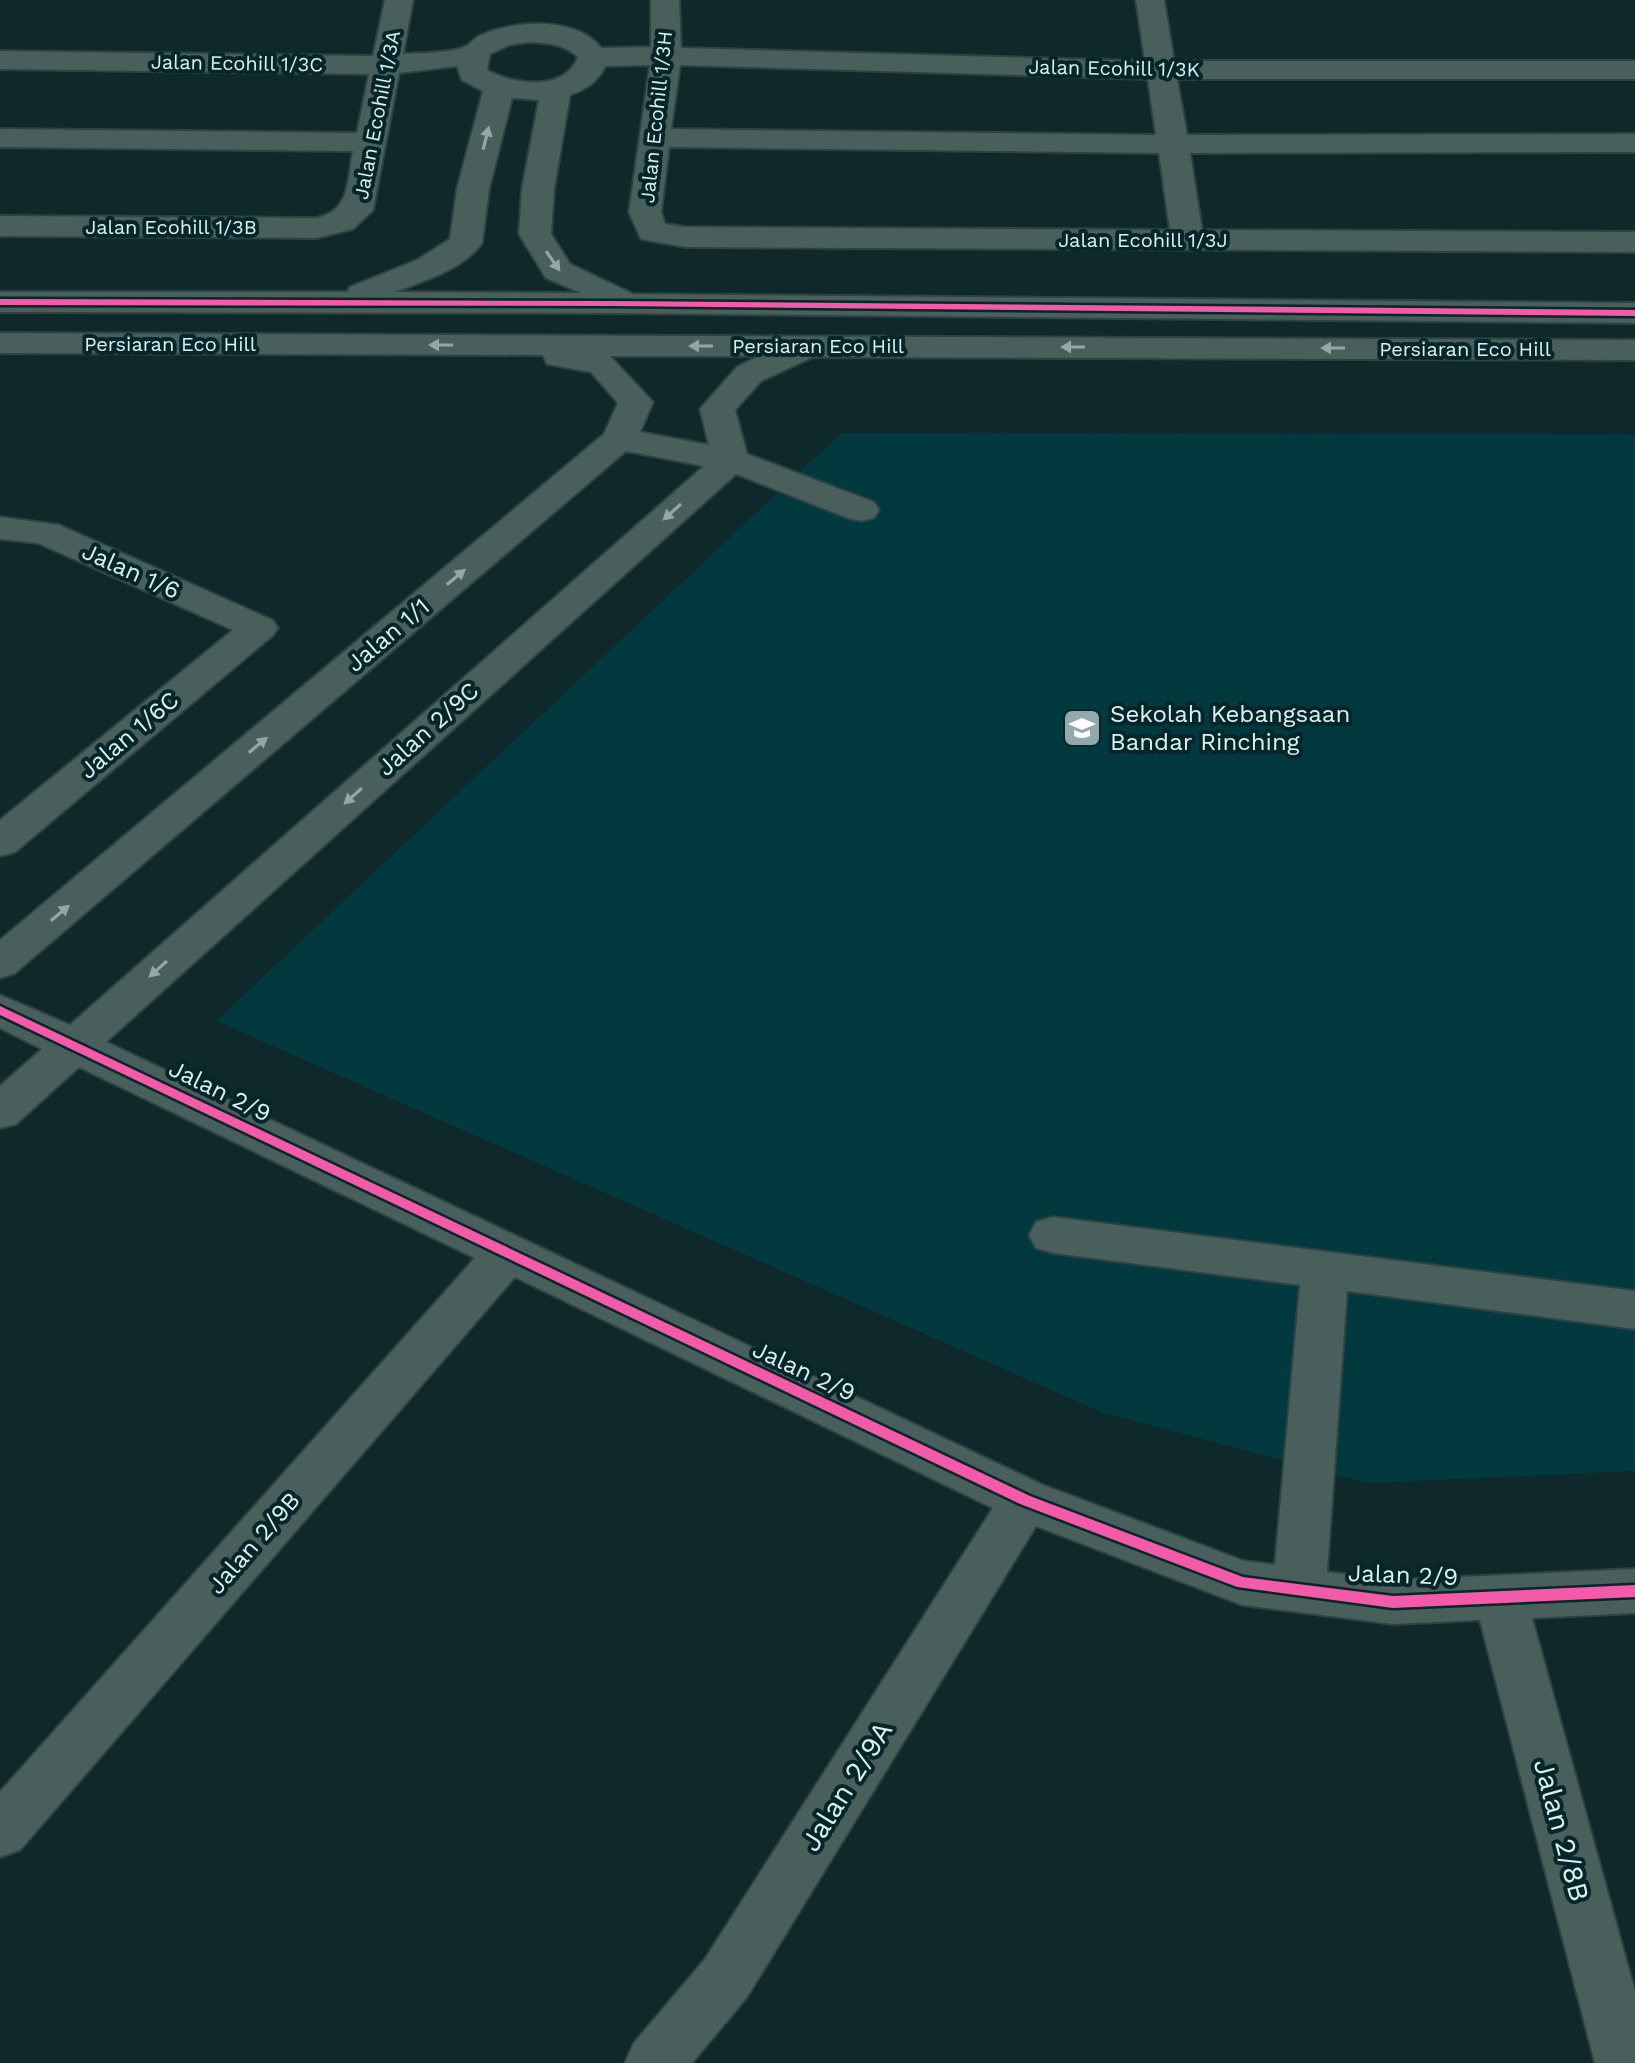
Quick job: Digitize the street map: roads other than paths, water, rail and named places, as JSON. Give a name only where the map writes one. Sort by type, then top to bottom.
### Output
[{"type":"street","name":"Jalan Ecohill 1/3A","points":[[342,222],[357,210],[399,0]]},
{"type":"street","name":"Jalan Ecohill 1/3H","points":[[652,232],[645,212],[666,56],[665,0]]},
{"type":"street","points":[[1150,0],[1188,240]]},
{"type":"street","points":[[529,33],[564,36],[579,42],[593,57],[586,75],[556,88],[536,91],[499,88],[473,74],[470,64],[473,55],[494,40],[529,33]]},
{"type":"street","name":"Jalan Ecohill 1/3C","points":[[0,60],[388,65],[473,55]]},
{"type":"street","name":"Jalan Ecohill 1/3K","points":[[593,57],[666,56],[1159,70],[1635,70]]},
{"type":"street","points":[[345,301],[429,267],[466,243],[473,189],[499,88]]},
{"type":"street","points":[[556,88],[538,189],[535,234],[558,271],[637,306]]},
{"type":"street","points":[[0,138],[372,142]]},
{"type":"street","points":[[653,138],[1172,144],[1635,143]]},
{"type":"street","name":"Jalan Ecohill 1/3B","points":[[0,226],[317,228],[342,222]]},
{"type":"street","name":"Jalan Ecohill 1/3J","points":[[652,232],[685,237],[1635,242]]},
{"type":"street","points":[[0,302],[345,301],[1635,313]]},
{"type":"street","name":"Persiaran Eco Hill","points":[[0,343],[1635,350]]},
{"type":"street","name":"Jalan 1/1","points":[[0,963],[619,439],[636,402],[602,364],[489,345]]},
{"type":"street","points":[[731,460],[717,409],[749,374],[811,346]]},
{"type":"street","points":[[619,439],[731,460],[861,510]]},
{"type":"street","name":"Jalan 2/9C","points":[[0,1112],[731,460]]},
{"type":"street","name":"Jalan 1/6","points":[[2,531],[46,533],[259,628]]},
{"type":"street","name":"Jalan 1/6C","points":[[0,842],[259,628]]},
{"type":"street","name":"Jalan 2/9","points":[[0,1010],[1025,1500],[1242,1583],[1393,1602],[1635,1591]]},
{"type":"street","points":[[1053,1235],[1635,1310]]},
{"type":"street","name":"Jalan 2/9B","points":[[0,1832],[507,1254]]},
{"type":"street","points":[[1299,1591],[1325,1271]]},
{"type":"street","name":"Jalan 2/9A","points":[[655,2063],[726,1978],[1025,1500]]},
{"type":"street","name":"Jalan 2/8B","points":[[1500,1597],[1625,2063]]},
{"type":"place","name":"Sekolah Kebangsaan Bandar Rinching","points":[[1082,728]]}]
